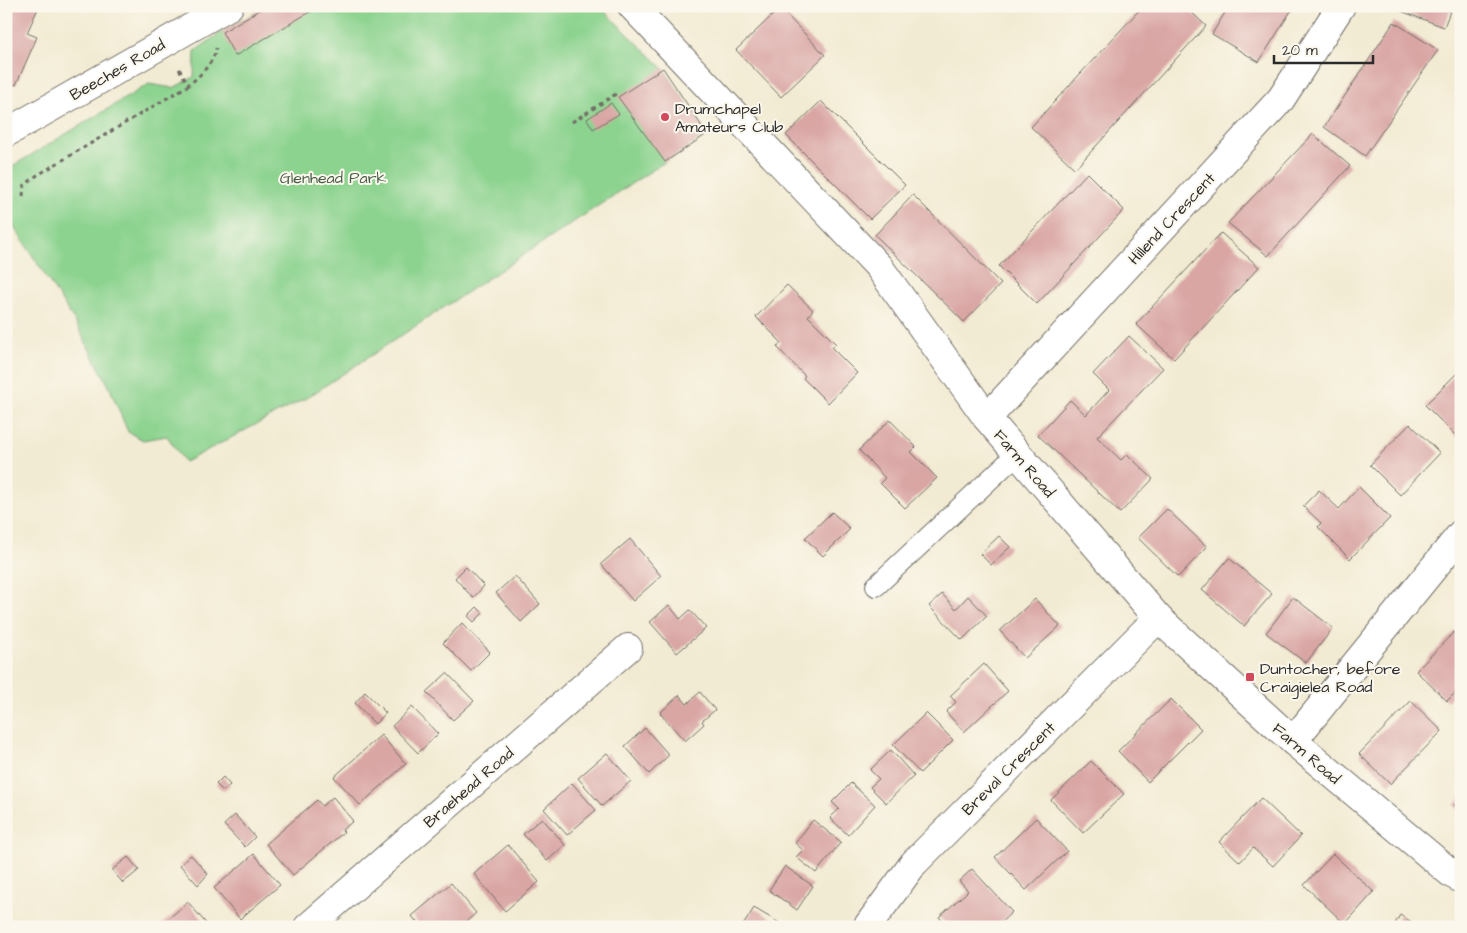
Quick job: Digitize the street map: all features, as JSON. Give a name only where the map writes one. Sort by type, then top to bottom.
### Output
[{"type":"street","name":"Beeches Road","points":[[6,133],[229,6]]},
{"type":"street","name":"Farm Road","points":[[632,6],[879,267],[987,418],[1158,618],[1292,741],[1452,874],[1461,879]]},
{"type":"street","name":"Hillend Crescent","points":[[987,418],[1281,99],[1341,6]]},
{"type":"street","points":[[1292,741],[1461,534]]},
{"type":"street","name":"Breval Crescent","points":[[867,927],[914,863],[1158,618]]},
{"type":"street","name":"Braehead Road","points":[[308,927],[628,648]]},
{"type":"lane","points":[[876,586],[1017,454]]},
{"type":"path","points":[[202,72],[215,56]]},
{"type":"path","points":[[23,196],[24,186],[36,176],[189,85]]},
{"type":"path","points":[[572,122],[616,94],[618,97]]},
{"type":"green space","name":"Glenhead Park","points":[[266,6],[599,6],[663,68],[707,134],[308,397],[185,462],[167,436],[143,440],[128,432],[108,384],[75,322],[6,214],[6,183],[8,181],[6,170],[149,84],[173,88],[194,77],[195,51],[222,32]]},
{"type":"building","points":[[6,6],[39,6],[27,33],[37,37],[16,85],[6,81]]},
{"type":"building","points":[[266,6],[320,6],[235,56],[222,32]]},
{"type":"building","points":[[761,6],[773,6],[766,12]]},
{"type":"building","points":[[1143,6],[1185,6],[1206,26],[1075,169],[1031,127]]},
{"type":"building","points":[[1229,6],[1294,6],[1259,62],[1212,34]]},
{"type":"building","points":[[1400,6],[1452,6],[1444,27],[1398,10]]},
{"type":"building","points":[[780,8],[825,55],[781,97],[736,50]]},
{"type":"building","points":[[1394,22],[1438,50],[1365,156],[1324,127]]},
{"type":"building","name":"Drumchapel Amateurs Club","points":[[663,68],[707,134],[665,162],[618,97]]},
{"type":"building","points":[[821,101],[905,185],[870,219],[786,135]]},
{"type":"building","points":[[611,103],[619,114],[593,129],[587,119]]},
{"type":"building","points":[[1313,134],[1350,166],[1268,256],[1228,223]]},
{"type":"building","points":[[1087,173],[1124,210],[1037,304],[999,266]]},
{"type":"building","points":[[913,195],[1001,284],[964,322],[875,235]]},
{"type":"building","points":[[1221,233],[1259,267],[1174,359],[1136,324]]},
{"type":"building","points":[[787,285],[813,310],[808,316],[836,344],[832,348],[857,373],[828,403],[803,378],[805,376],[777,347],[781,342],[756,317]]},
{"type":"building","points":[[1129,336],[1163,368],[1097,437],[1121,460],[1127,454],[1153,479],[1120,513],[1038,435],[1070,400],[1086,415],[1109,390],[1093,374]]},
{"type":"building","points":[[1461,369],[1461,441],[1425,405]]},
{"type":"building","points":[[890,420],[916,447],[911,452],[937,478],[905,508],[880,483],[885,478],[859,450]]},
{"type":"building","points":[[1410,424],[1440,453],[1400,495],[1370,465]]},
{"type":"building","points":[[1359,487],[1390,518],[1350,559],[1318,527],[1321,523],[1303,506],[1319,490],[1339,509]]},
{"type":"building","points":[[1167,509],[1207,547],[1178,577],[1138,538]]},
{"type":"building","points":[[832,512],[850,529],[823,556],[805,538]]},
{"type":"building","points":[[999,536],[1010,547],[991,565],[980,554]]},
{"type":"building","points":[[630,539],[661,576],[633,601],[601,564]]},
{"type":"building","points":[[1229,558],[1272,594],[1244,626],[1202,590]]},
{"type":"building","points":[[466,567],[484,586],[473,598],[455,578]]},
{"type":"building","points":[[515,576],[540,604],[521,622],[496,593]]},
{"type":"building","points":[[942,594],[956,609],[968,596],[987,616],[962,640],[929,606]]},
{"type":"building","points":[[1293,597],[1333,628],[1306,663],[1266,633]]},
{"type":"building","points":[[1035,599],[1060,626],[1025,658],[1000,631]]},
{"type":"building","points":[[669,605],[680,619],[690,610],[706,628],[677,653],[650,622]]},
{"type":"building","points":[[477,607],[483,613],[474,622],[468,616]]},
{"type":"building","points":[[462,623],[490,652],[471,671],[443,643]]},
{"type":"building","points":[[1455,631],[1461,636],[1461,687],[1447,701],[1416,671]]},
{"type":"building","points":[[984,664],[1008,691],[964,732],[946,712],[956,702],[950,696]]},
{"type":"building","points":[[447,673],[474,701],[453,720],[426,692]]},
{"type":"building","points":[[365,692],[386,713],[375,724],[355,703]]},
{"type":"building","points":[[700,692],[715,710],[702,721],[704,724],[685,741],[660,713],[679,695],[687,704]]},
{"type":"building","points":[[1171,699],[1201,729],[1148,782],[1118,751]]},
{"type":"building","points":[[1411,701],[1442,731],[1390,784],[1359,754]]},
{"type":"building","points":[[412,707],[438,734],[418,753],[392,726]]},
{"type":"building","points":[[926,713],[953,740],[920,773],[893,745]]},
{"type":"building","points":[[645,728],[669,755],[649,774],[625,746]]},
{"type":"building","points":[[381,735],[406,764],[360,805],[334,777]]},
{"type":"building","points":[[891,750],[914,776],[886,803],[870,787],[879,779],[870,770]]},
{"type":"building","points":[[607,753],[631,781],[602,806],[578,778]]},
{"type":"building","points":[[1091,761],[1124,794],[1083,833],[1051,800]]},
{"type":"building","points":[[223,777],[230,785],[223,791],[216,784]]},
{"type":"building","points":[[572,783],[596,810],[567,835],[544,809]]},
{"type":"building","points":[[851,783],[875,805],[848,835],[830,818],[839,809],[832,802]]},
{"type":"building","points":[[333,797],[353,821],[342,830],[344,832],[293,875],[266,844],[317,800],[322,806]]},
{"type":"building","points":[[1261,798],[1301,836],[1273,866],[1253,848],[1240,862],[1219,842]]},
{"type":"building","points":[[1461,798],[1461,812],[1454,805]]},
{"type":"building","points":[[235,815],[255,837],[245,847],[224,825]]},
{"type":"building","points":[[542,818],[565,845],[547,861],[523,834]]},
{"type":"building","points":[[1036,818],[1067,851],[1026,890],[995,857]]},
{"type":"building","points":[[813,820],[841,842],[816,873],[796,857],[803,850],[795,843]]},
{"type":"building","points":[[508,845],[539,882],[505,911],[474,874]]},
{"type":"building","points":[[254,854],[280,885],[240,919],[214,888]]},
{"type":"building","points":[[1333,854],[1374,892],[1345,924],[1304,885]]},
{"type":"building","points":[[191,855],[208,874],[198,885],[180,865]]},
{"type":"building","points":[[128,857],[139,870],[123,883],[112,870]]},
{"type":"building","points":[[785,866],[813,886],[797,910],[769,890]]},
{"type":"building","points":[[972,869],[1012,912],[996,927],[949,927],[939,917],[968,891],[959,881]]},
{"type":"building","points":[[451,883],[476,913],[460,927],[421,927],[412,916]]},
{"type":"building","points":[[188,902],[209,927],[158,927],[168,919]]},
{"type":"building","points":[[754,908],[786,927],[742,927]]},
{"type":"building","points":[[1400,915],[1419,927],[1393,927]]},
{"type":"place","name":"Drumchapel Amateurs Club","points":[[665,117]]},
{"type":"place","name":"Duntocher, before Craigielea Road","points":[[1250,677]]}]
